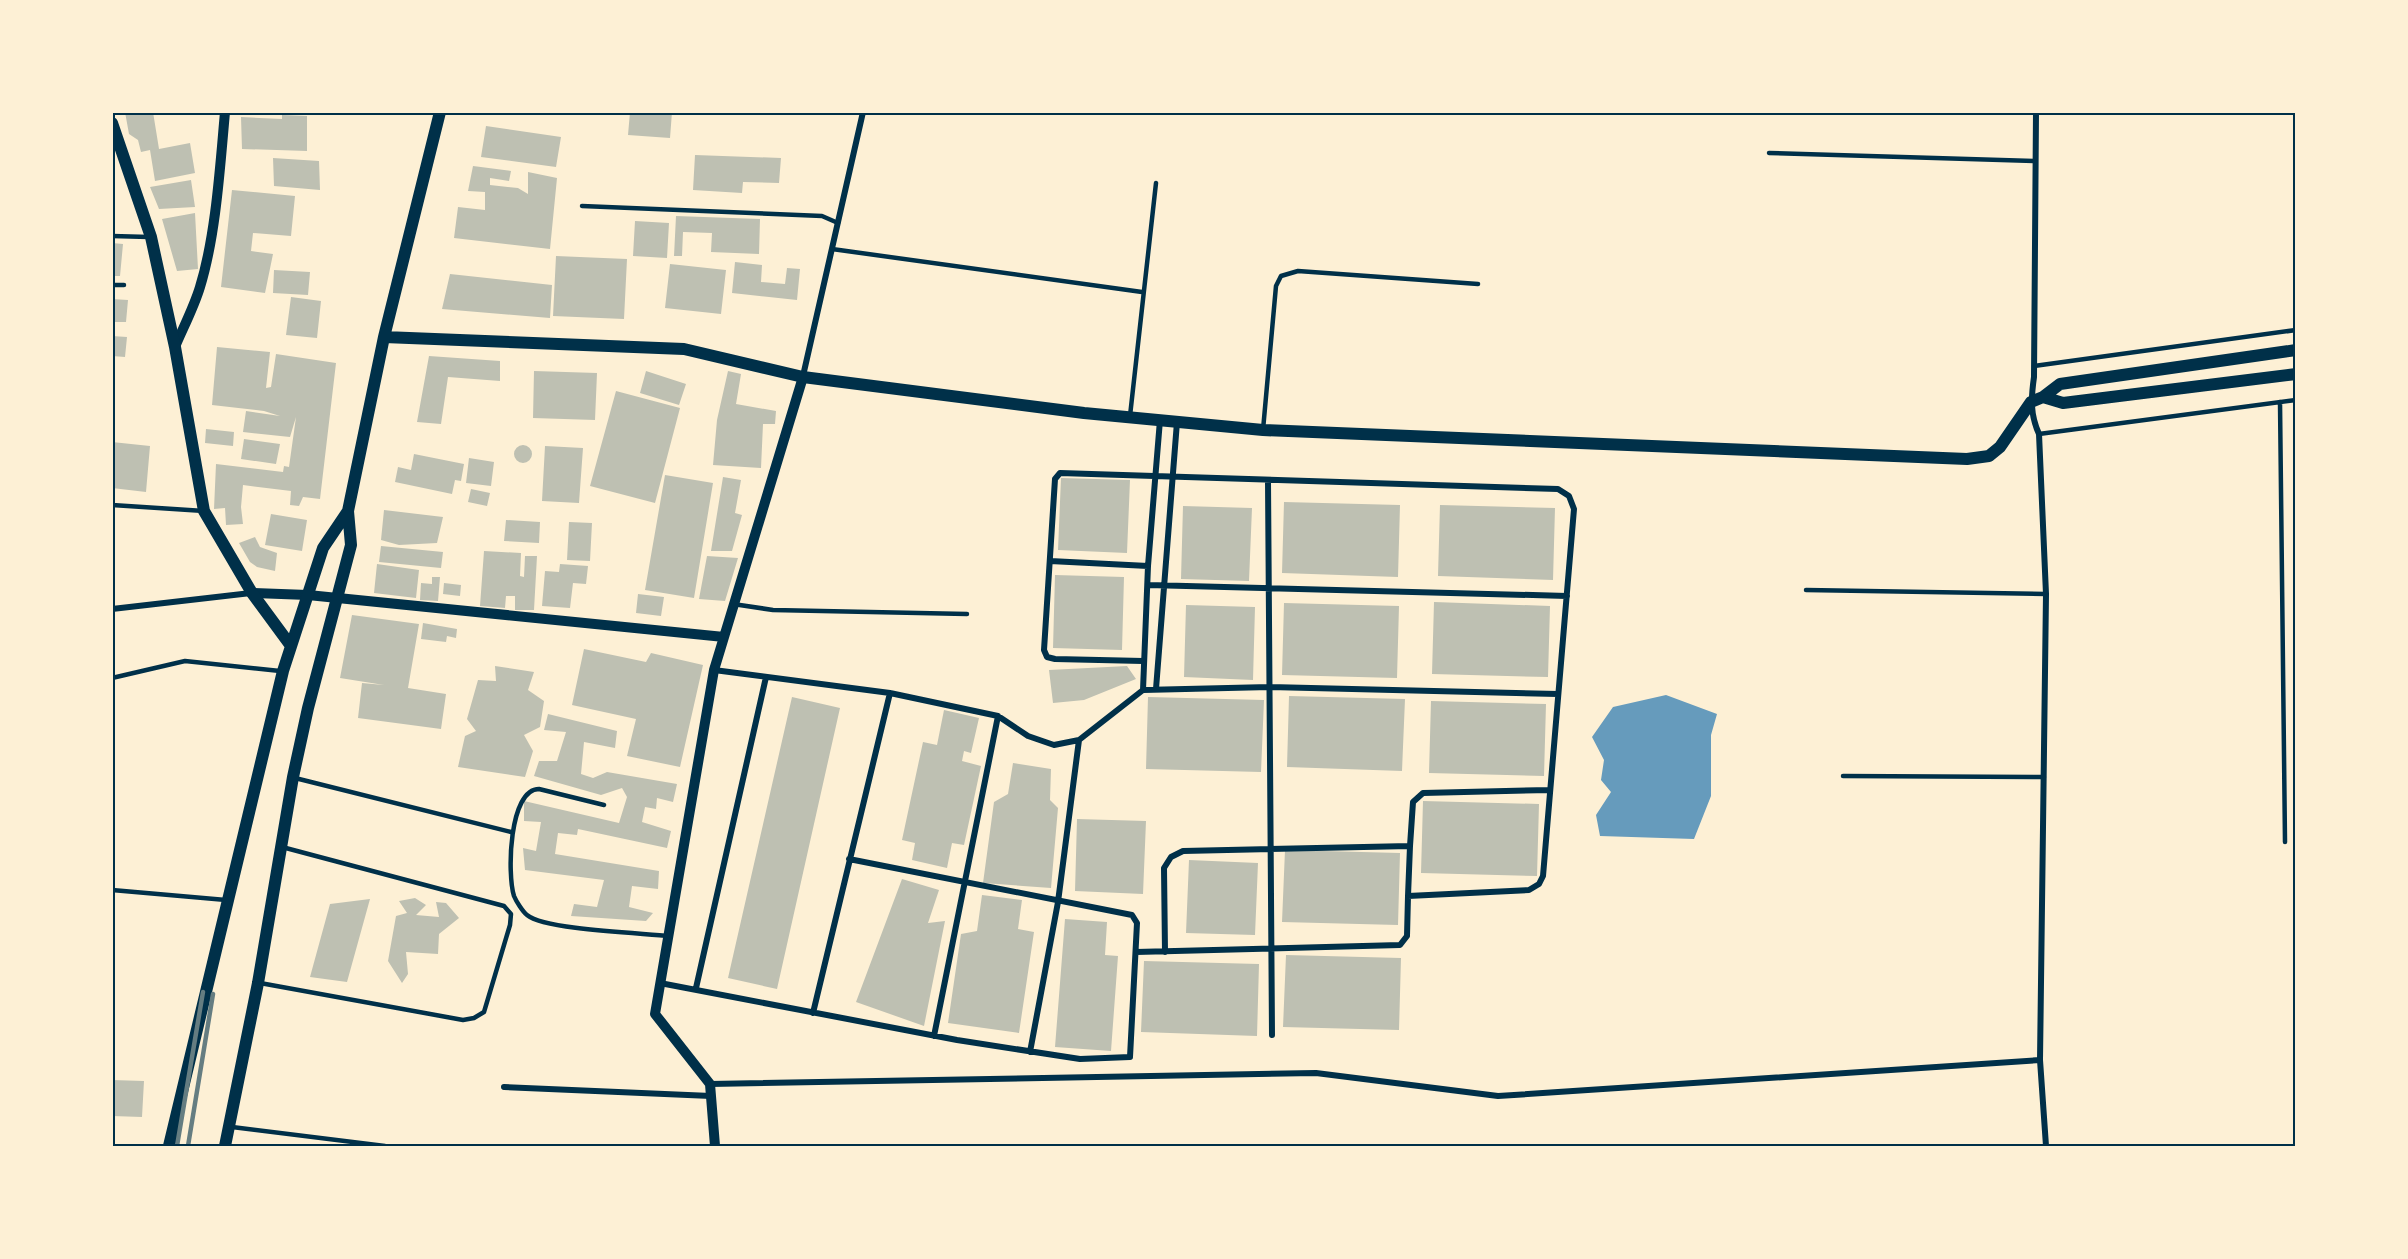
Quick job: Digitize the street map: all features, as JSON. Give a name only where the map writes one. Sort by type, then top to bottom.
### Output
[{"type":"main road","points":[[225,1146],[258,983],[293,777],[308,708],[351,545],[348,511],[384,337],[440,112]]},
{"type":"main road","points":[[112,123],[151,237],[176,347],[204,511],[252,593],[291,646]]},
{"type":"main road","points":[[384,337],[684,350],[803,377],[1084,413],[1263,430],[1967,459],[1989,456],[2000,447],[2031,402],[2043,397],[2060,384],[2295,350]]},
{"type":"main road","points":[[2043,397],[2063,403],[2238,383],[2295,374]]},
{"type":"main road","points":[[169,1146],[283,671],[323,548],[348,511]]},
{"type":"street","points":[[176,347],[200,290],[205,269],[220,169],[225,112]]},
{"type":"street","points":[[715,1146],[710,1084],[655,1014],[714,670],[803,377],[863,112]]},
{"type":"street","points":[[2036,112],[2031,402],[2033,419],[2039,434],[2046,594],[2040,1060],[2046,1146]]},
{"type":"street","points":[[1143,690],[1148,566],[1160,420]]},
{"type":"street","points":[[1156,689],[1177,421]]},
{"type":"street","points":[[1143,662],[1047,657],[1044,650],[1055,479],[1060,473],[1558,489],[1569,496],[1574,509],[1543,876],[1539,884],[1529,890],[1408,896]]},
{"type":"street","points":[[1268,481],[1272,1035]]},
{"type":"street","points":[[1050,561],[1148,566]]},
{"type":"street","points":[[1148,585],[1567,596]]},
{"type":"street","points":[[112,609],[252,593],[308,595],[724,637]]},
{"type":"street","points":[[714,670],[890,693],[998,716],[1043,742],[1054,745],[1079,740],[1143,690],[1270,687],[1558,694]]},
{"type":"street","points":[[696,988],[766,677]]},
{"type":"street","points":[[813,1012],[890,693]]},
{"type":"street","points":[[934,1036],[998,716]]},
{"type":"street","points":[[1030,1052],[1058,902],[1079,740]]},
{"type":"street","points":[[1136,952],[1400,945],[1407,936],[1413,802],[1423,793],[1550,790]]},
{"type":"street","points":[[1165,952],[1164,868],[1171,856],[1183,851],[1272,847],[1410,846]]},
{"type":"street","points":[[660,983],[696,988],[934,1036],[1030,1052],[1080,1059],[1130,1057],[1137,923],[1132,915],[849,859]]},
{"type":"street","points":[[710,1084],[1316,1073],[1498,1096],[2040,1060]]},
{"type":"street","points":[[504,1087],[711,1096]]},
{"type":"lane","points":[[1769,153],[2034,161]]},
{"type":"lane","points":[[1130,416],[1142,292],[1156,183]]},
{"type":"lane","points":[[582,206],[822,216],[838,224]]},
{"type":"lane","points":[[112,236],[151,237]]},
{"type":"lane","points":[[832,249],[1142,292]]},
{"type":"lane","points":[[1263,430],[1276,286],[1281,276],[1298,271],[1478,284]]},
{"type":"lane","points":[[112,285],[124,285]]},
{"type":"lane","points":[[2033,366],[2295,330]]},
{"type":"lane","points":[[2039,434],[2295,399]]},
{"type":"lane","points":[[2280,402],[2285,842]]},
{"type":"lane","points":[[112,505],[204,511]]},
{"type":"lane","points":[[1806,590],[2046,594]]},
{"type":"lane","points":[[734,604],[773,610],[968,614]]},
{"type":"lane","points":[[112,678],[185,661],[283,671]]},
{"type":"lane","points":[[1843,776],[2044,777]]},
{"type":"lane","points":[[293,777],[511,832]]},
{"type":"lane","points":[[604,806],[531,789],[525,794],[511,832],[514,896],[528,915],[551,924],[669,936]]},
{"type":"lane","points":[[258,983],[463,1020],[474,1018],[484,1012],[510,925],[511,914],[504,906],[281,847]]},
{"type":"lane","points":[[112,890],[229,900]]},
{"type":"lane","points":[[229,1127],[385,1146]]},
{"type":"water","points":[[1666,695],[1717,714],[1711,735],[1711,796],[1694,839],[1600,836],[1596,815],[1611,792],[1601,780],[1604,760],[1592,737],[1613,707]]},
{"type":"building","points":[[125,112],[153,112],[159,149],[190,143],[195,173],[155,181],[150,150],[141,152],[138,140],[129,134]]},
{"type":"building","points":[[630,112],[672,112],[670,138],[628,135]]},
{"type":"building","points":[[282,115],[307,116],[307,151],[242,149],[241,117],[282,119]]},
{"type":"building","points":[[486,126],[561,137],[556,167],[481,157]]},
{"type":"building","points":[[695,155],[781,158],[779,183],[743,182],[742,193],[693,190]]},
{"type":"building","points":[[273,158],[319,161],[320,190],[274,186]]},
{"type":"building","points":[[473,166],[511,171],[509,181],[490,178],[490,185],[518,188],[528,194],[528,172],[557,178],[550,249],[454,238],[458,207],[485,210],[485,192],[468,191]]},
{"type":"building","points":[[191,180],[195,207],[159,209],[150,187]]},
{"type":"building","points":[[232,190],[295,196],[291,236],[253,233],[251,251],[273,254],[265,293],[221,287]]},
{"type":"building","points":[[195,213],[198,269],[177,271],[162,219]]},
{"type":"building","points":[[676,216],[760,219],[759,254],[711,252],[712,233],[683,232],[682,256],[674,256]]},
{"type":"building","points":[[635,221],[669,223],[667,258],[633,256]]},
{"type":"building","points":[[112,243],[123,244],[120,276],[112,276]]},
{"type":"building","points":[[556,256],[627,259],[624,319],[553,316]]},
{"type":"building","points":[[735,262],[762,265],[761,282],[785,284],[787,268],[800,269],[797,300],[732,293]]},
{"type":"building","points":[[670,264],[726,270],[721,314],[665,308]]},
{"type":"building","points":[[274,270],[310,272],[308,295],[273,293]]},
{"type":"building","points":[[450,274],[552,285],[550,318],[442,309]]},
{"type":"building","points":[[291,297],[321,301],[317,338],[286,335]]},
{"type":"building","points":[[112,299],[128,300],[126,322],[112,322]]},
{"type":"building","points":[[112,336],[127,337],[125,357],[112,356]]},
{"type":"building","points":[[217,347],[270,352],[266,388],[271,387],[276,354],[336,363],[320,499],[303,497],[299,506],[290,505],[291,491],[243,485],[241,507],[243,524],[226,525],[225,508],[214,509],[216,464],[283,472],[284,466],[289,467],[296,417],[290,437],[243,432],[246,411],[280,416],[264,411],[212,405]]},
{"type":"building","points":[[429,356],[500,361],[500,381],[448,377],[441,424],[417,422]]},
{"type":"building","points":[[534,371],[597,373],[595,420],[533,418]]},
{"type":"building","points":[[646,371],[686,384],[679,405],[640,393]]},
{"type":"building","points":[[728,371],[741,374],[736,404],[776,411],[775,424],[763,424],[761,468],[713,465],[717,420]]},
{"type":"building","points":[[616,391],[680,408],[655,503],[590,486]]},
{"type":"building","points":[[206,429],[234,432],[233,446],[205,443]]},
{"type":"building","points":[[244,439],[280,444],[276,464],[241,459]]},
{"type":"building","points":[[112,442],[150,446],[146,492],[112,488]]},
{"type":"building","points":[[519,445],[527,445],[532,450],[530,461],[519,463],[514,458],[514,450]]},
{"type":"building","points":[[545,446],[583,448],[579,503],[542,501]]},
{"type":"building","points":[[414,454],[464,464],[461,481],[455,480],[452,494],[395,482],[398,467],[411,470]]},
{"type":"building","points":[[469,458],[494,462],[491,486],[466,483]]},
{"type":"building","points":[[665,475],[713,483],[694,598],[645,590]]},
{"type":"building","points":[[723,477],[741,480],[735,513],[742,515],[732,551],[711,551]]},
{"type":"building","points":[[1061,478],[1130,480],[1127,553],[1058,550]]},
{"type":"building","points":[[471,489],[490,493],[487,506],[468,502]]},
{"type":"building","points":[[1284,502],[1400,505],[1398,577],[1282,573]]},
{"type":"building","points":[[1440,505],[1555,508],[1553,580],[1438,576]]},
{"type":"building","points":[[1183,506],[1252,508],[1249,581],[1181,579]]},
{"type":"building","points":[[384,510],[443,517],[437,543],[399,545],[381,540]]},
{"type":"building","points":[[271,514],[307,520],[302,551],[265,545]]},
{"type":"building","points":[[506,520],[540,522],[539,543],[504,541]]},
{"type":"building","points":[[569,522],[592,523],[590,561],[567,560]]},
{"type":"building","points":[[255,537],[260,547],[277,553],[275,571],[257,567],[250,562],[239,543]]},
{"type":"building","points":[[381,546],[443,552],[441,568],[379,562]]},
{"type":"building","points":[[484,551],[521,553],[520,576],[524,577],[525,556],[537,556],[534,610],[515,610],[515,596],[506,596],[505,608],[480,606]]},
{"type":"building","points":[[707,556],[738,558],[725,601],[699,599]]},
{"type":"building","points":[[377,564],[419,570],[416,598],[374,593]]},
{"type":"building","points":[[560,564],[588,566],[586,584],[573,583],[570,608],[542,606],[545,571],[559,572]]},
{"type":"building","points":[[1055,575],[1124,577],[1122,650],[1053,648]]},
{"type":"building","points":[[432,577],[440,577],[438,601],[420,600],[421,583],[432,584]]},
{"type":"building","points":[[444,583],[461,585],[460,596],[443,594]]},
{"type":"building","points":[[638,594],[664,597],[661,616],[636,613]]},
{"type":"building","points":[[1434,602],[1550,606],[1548,677],[1432,674]]},
{"type":"building","points":[[1284,603],[1399,606],[1397,678],[1282,675]]},
{"type":"building","points":[[1186,605],[1255,607],[1253,680],[1184,677]]},
{"type":"building","points":[[352,615],[419,624],[408,688],[446,694],[441,729],[358,718],[362,683],[384,685],[340,678]]},
{"type":"building","points":[[423,623],[457,629],[456,638],[447,636],[446,642],[421,639]]},
{"type":"building","points":[[584,649],[646,662],[651,653],[703,665],[680,767],[627,756],[636,719],[572,705]]},
{"type":"building","points":[[495,666],[534,672],[528,690],[544,701],[540,727],[524,735],[533,751],[525,777],[458,767],[465,736],[476,731],[467,719],[478,680],[496,681]]},
{"type":"building","points":[[1127,666],[1136,679],[1084,700],[1053,703],[1049,670]]},
{"type":"building","points":[[1289,696],[1405,699],[1402,771],[1287,767]]},
{"type":"building","points":[[792,697],[840,708],[777,989],[728,978]]},
{"type":"building","points":[[1148,697],[1264,700],[1261,772],[1146,769]]},
{"type":"building","points":[[1431,701],[1546,704],[1544,776],[1429,773]]},
{"type":"building","points":[[944,710],[979,718],[971,753],[964,751],[962,761],[981,766],[964,845],[952,843],[947,868],[912,860],[915,843],[902,840],[923,742],[937,745]]},
{"type":"building","points":[[548,714],[617,731],[615,748],[584,742],[581,774],[593,778],[607,772],[677,784],[673,802],[657,798],[656,809],[645,807],[642,822],[671,831],[667,848],[578,829],[577,835],[558,833],[555,854],[659,871],[658,889],[632,886],[629,907],[653,913],[646,921],[571,916],[574,904],[597,907],[604,880],[525,870],[523,848],[536,851],[541,822],[524,821],[524,801],[619,823],[627,797],[622,788],[601,795],[534,776],[539,761],[557,761],[566,732],[544,730]]},
{"type":"building","points":[[1013,763],[1051,769],[1050,800],[1058,808],[1051,888],[983,883],[994,802],[1008,794]]},
{"type":"building","points":[[1423,801],[1539,804],[1537,876],[1421,873]]},
{"type":"building","points":[[1077,819],[1146,821],[1143,894],[1075,891]]},
{"type":"building","points":[[1285,850],[1400,853],[1398,925],[1282,922]]},
{"type":"building","points":[[1189,860],[1258,863],[1255,935],[1186,933]]},
{"type":"building","points":[[902,879],[939,890],[928,923],[945,921],[924,1026],[856,1002]]},
{"type":"building","points":[[982,895],[1022,900],[1018,929],[1034,932],[1019,1033],[948,1023],[961,934],[977,931]]},
{"type":"building","points":[[415,898],[426,905],[416,915],[439,917],[436,902],[446,903],[459,918],[439,934],[438,954],[406,952],[408,974],[402,983],[388,961],[396,916],[407,913],[399,901]]},
{"type":"building","points":[[370,899],[347,982],[310,977],[330,904]]},
{"type":"building","points":[[1065,919],[1107,922],[1105,955],[1118,956],[1111,1051],[1055,1047]]},
{"type":"building","points":[[1286,955],[1401,958],[1399,1030],[1283,1027]]},
{"type":"building","points":[[1144,961],[1259,964],[1257,1036],[1141,1032]]},
{"type":"building","points":[[112,1080],[144,1081],[142,1117],[112,1116]]},
{"type":"railway","points":[[177,1146],[203,992]]},
{"type":"railway","points":[[188,1146],[213,994]]}]
